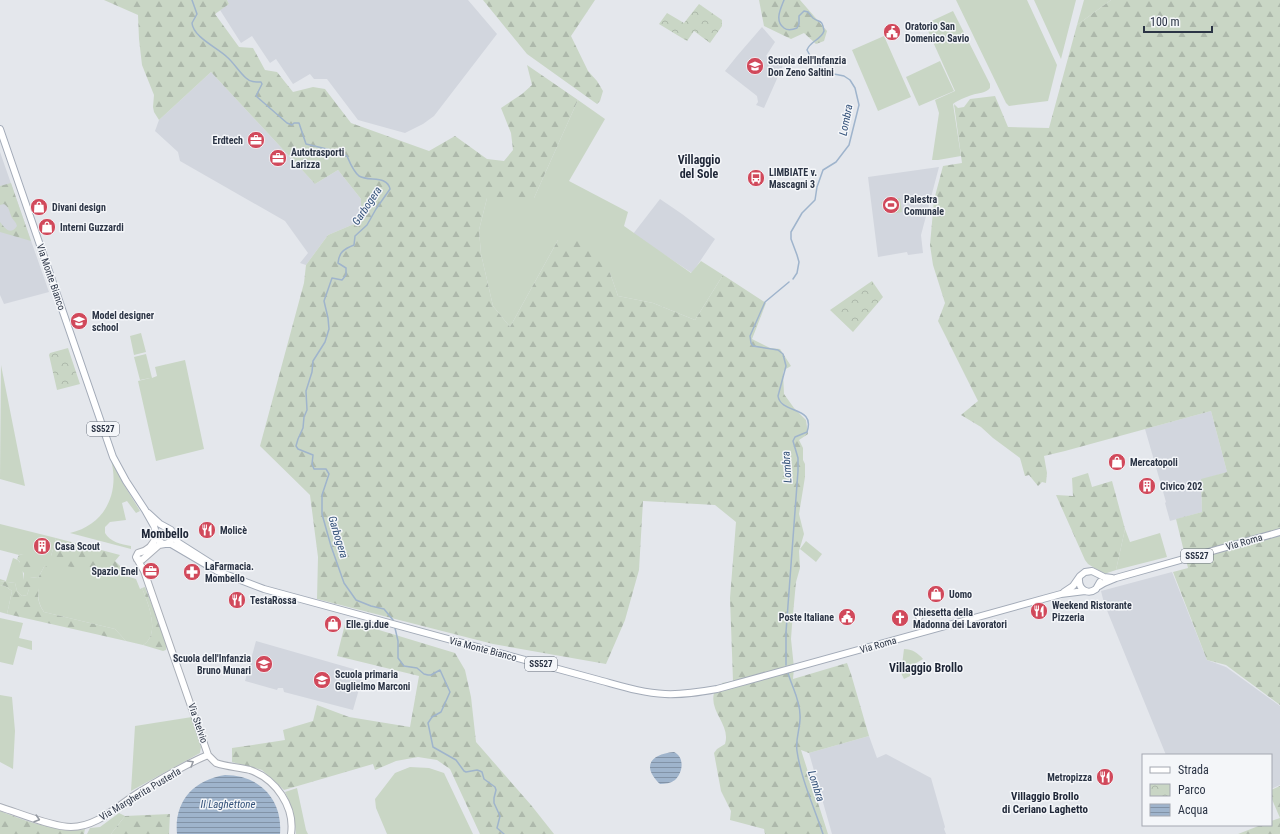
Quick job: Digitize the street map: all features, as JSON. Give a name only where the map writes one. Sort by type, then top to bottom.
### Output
[{"type":"main road","name":"Via Monte Bianco","points":[[0,129],[108,444],[124,478],[155,528],[156,535]]},
{"type":"main road","name":"Via Monte Bianco","points":[[145,510],[159,524],[166,527]]},
{"type":"main road","points":[[166,527],[171,530],[173,534],[172,540],[166,544],[159,545],[142,560],[137,559],[137,554],[150,547],[159,529],[166,527]]},
{"type":"main road","name":"Via Roma","points":[[1099,586],[1116,578],[1280,532]]},
{"type":"main road","name":"Via Monte Bianco","points":[[173,534],[179,542],[219,567],[227,574]]},
{"type":"main road","points":[[156,535],[159,541],[166,544]]},
{"type":"main road","name":"Via Monte Bianco","points":[[166,544],[171,544],[214,569],[264,589],[595,679],[652,692],[664,694],[700,692],[788,670]]},
{"type":"main road","points":[[144,571],[144,561],[148,555]]},
{"type":"main road","name":"Via Stelvio","points":[[137,559],[144,571],[208,755],[216,763],[250,770],[274,785],[286,802],[290,815],[291,834]]},
{"type":"main road","name":"SS527","points":[[1079,580],[1080,576],[1085,572],[1092,571],[1097,574]]},
{"type":"main road","points":[[1097,574],[1100,582],[1099,586]]},
{"type":"main road","name":"Via Roma","points":[[1097,574],[1104,577],[1116,578]]},
{"type":"main road","points":[[1079,580],[1080,587],[1085,591]]},
{"type":"main road","name":"Via Roma","points":[[1061,594],[1079,580]]},
{"type":"main road","name":"SS527","points":[[1085,591],[1093,591],[1099,586]]},
{"type":"main road","name":"Via Roma","points":[[788,670],[1061,594],[1085,591]]},
{"type":"main road","name":"Via Margherita Pusterla","points":[[0,807],[60,826],[70,827],[87,825],[109,813],[138,793],[208,755]]},
{"type":"shaded area","points":[[227,0],[468,0],[497,34],[434,116],[423,124],[405,133],[358,120],[327,79],[314,79],[310,74],[293,84],[276,59],[270,63],[252,36],[241,43],[220,10],[229,4]]},
{"type":"shaded area","name":"Scuola dell'Infanzia Don Zeno Saltini","points":[[762,27],[775,42],[766,56],[784,63],[764,108],[756,105],[758,102],[757,96],[725,71]]},
{"type":"shaded area","points":[[211,72],[315,184],[338,170],[361,199],[361,212],[354,224],[328,235],[306,265],[300,263],[308,253],[285,221],[180,161],[178,152],[155,131],[159,120]]},
{"type":"shaded area","points":[[0,152],[49,292],[4,304],[0,295]]},
{"type":"shaded area","points":[[939,167],[921,235],[923,253],[908,255],[907,252],[878,257],[868,177]]},
{"type":"shaded area","points":[[660,199],[715,239],[692,273],[633,234]]},
{"type":"shaded area","points":[[1211,411],[1227,472],[1201,480],[1202,512],[1170,521],[1145,429]]},
{"type":"shaded area","points":[[1172,572],[1207,660],[1226,667],[1280,706],[1280,785],[1272,789],[1272,754],[1166,754],[1104,603],[1101,591]]},
{"type":"shaded area","name":"Scuola primaria Guglielmo Marconi","points":[[256,641],[364,672],[353,710],[284,692],[283,688],[278,688],[277,690],[245,681]]},
{"type":"shaded area","points":[[869,736],[877,758],[886,754],[931,778],[946,834],[832,834],[809,753]]},
{"type":"green space","points":[[104,0],[227,0],[229,4],[215,14],[239,47],[253,48],[265,70],[277,72],[293,92],[313,87],[325,89],[351,123],[429,151],[455,136],[487,159],[504,161],[513,150],[511,133],[501,108],[522,94],[532,85],[527,65],[578,100],[534,198],[487,198],[479,230],[481,254],[493,306],[510,327],[558,240],[581,241],[610,273],[618,296],[653,303],[695,320],[723,275],[766,303],[752,339],[770,348],[780,349],[791,366],[784,370],[783,373],[784,394],[794,408],[806,420],[808,434],[799,440],[803,448],[803,460],[805,464],[805,477],[799,514],[804,534],[799,551],[800,568],[796,582],[792,625],[791,639],[794,668],[793,679],[847,663],[869,736],[809,753],[801,750],[828,834],[765,834],[764,829],[730,820],[731,811],[721,791],[714,753],[725,744],[726,737],[713,700],[714,693],[722,690],[722,683],[733,681],[730,598],[736,522],[715,505],[643,501],[639,570],[625,620],[606,664],[493,644],[317,599],[318,557],[310,495],[260,446],[304,283],[306,265],[328,235],[354,224],[361,212],[361,199],[338,170],[315,184],[211,72],[159,120],[153,107],[154,95],[142,65],[138,15]]},
{"type":"green space","points":[[483,0],[595,0],[571,36],[588,71],[603,91],[600,101],[597,104],[527,54]]},
{"type":"green space","points":[[759,0],[800,0],[827,31],[824,41],[816,44],[804,33],[791,39],[764,26]]},
{"type":"green space","points":[[956,0],[1027,0],[1057,65],[1048,101],[1009,106],[1006,103]]},
{"type":"green space","points":[[1034,0],[1076,0],[1061,59]]},
{"type":"green space","points":[[1084,0],[1111,0],[1077,25]]},
{"type":"green space","points":[[1111,0],[1280,0],[1280,705],[1226,665],[1207,660],[1173,572],[1188,568],[1176,519],[1202,512],[1201,479],[1227,472],[1211,411],[1044,456],[1047,473],[1046,483],[1042,482],[1038,486],[1029,475],[1025,476],[1020,458],[981,427],[961,415],[978,401],[938,321],[945,303],[933,265],[930,245],[934,200],[943,166],[962,163],[954,104],[958,108],[964,107],[970,99],[995,96],[1008,127],[1049,128],[1077,25]]},
{"type":"green space","points":[[699,4],[722,20],[722,26],[710,43],[694,31],[687,41],[659,24],[667,13],[684,23]]},
{"type":"green space","points":[[953,11],[990,84],[990,88],[984,92],[972,95],[953,104],[961,156],[932,160],[939,113],[935,100],[955,91],[925,24]]},
{"type":"green space","points":[[884,36],[911,97],[878,111],[852,50]]},
{"type":"green space","points":[[940,61],[954,91],[919,106],[906,77]]},
{"type":"green space","points":[[578,100],[605,119],[569,181],[628,212],[624,226],[691,273],[701,261],[723,275],[695,320],[653,303],[618,296],[610,273],[558,240],[510,327],[493,306],[481,254],[479,230],[487,198],[534,198]]},
{"type":"green space","points":[[11,183],[31,241],[0,232],[0,222],[10,231],[17,226],[7,207],[4,204],[0,205],[0,186]]},
{"type":"green space","name":"Palestra Comunale","points":[[900,198],[902,212],[892,214],[891,209],[883,210],[881,202]]},
{"type":"green space","points":[[872,281],[883,297],[853,332],[830,310]]},
{"type":"green space","points":[[141,333],[146,352],[134,355],[130,336]]},
{"type":"green space","points":[[68,348],[80,384],[57,390],[49,355],[50,353]]},
{"type":"green space","points":[[146,354],[152,378],[157,376],[155,367],[185,360],[204,449],[156,461],[138,381],[150,378],[140,380],[134,357]]},
{"type":"green space","points":[[1,365],[25,486],[0,479]]},
{"type":"green space","points":[[111,460],[140,511],[136,513],[127,501],[122,503],[126,520],[110,522],[105,527],[105,533],[113,541],[131,546],[131,549],[70,533],[82,529],[92,523],[101,515],[107,506],[113,484]]},
{"type":"green space","points":[[1088,473],[1092,487],[1112,481],[1125,529],[1116,570],[1104,574],[1088,564],[1085,560],[1056,495],[1073,496],[1072,478]]},
{"type":"green space","points":[[0,524],[56,538],[51,556],[100,573],[101,568],[136,579],[140,589],[142,588],[152,618],[151,634],[148,640],[143,645],[126,641],[115,629],[44,612],[39,601],[38,589],[45,565],[38,578],[30,577],[23,554],[19,555],[0,550]]},
{"type":"green space","points":[[1125,529],[1130,542],[1160,533],[1167,557],[1116,570]]},
{"type":"green space","points":[[56,538],[120,555],[115,561],[123,569],[122,573],[101,568],[100,573],[52,563],[51,556]]},
{"type":"green space","points":[[806,541],[822,554],[816,562],[800,549]]},
{"type":"green space","points":[[23,554],[33,557],[30,577],[38,578],[45,565],[47,567],[40,584],[38,595],[40,606],[44,612],[115,629],[126,641],[7,614],[12,591],[5,586],[0,585],[0,581],[15,583],[17,591],[22,596],[27,595],[29,589],[24,589],[24,573],[20,569],[20,562],[17,559],[19,555]]},
{"type":"green space","points":[[13,558],[17,559],[21,564],[24,580],[29,589],[27,595],[22,596],[17,591],[15,583],[0,581],[0,579],[6,581]]},
{"type":"green space","points":[[0,585],[5,586],[12,591],[7,614],[0,612]]},
{"type":"green space","points":[[145,587],[167,645],[166,650],[163,651],[143,645],[151,634],[152,626],[150,610],[142,588]]},
{"type":"green space","points":[[0,618],[23,623],[19,638],[32,641],[32,650],[18,646],[13,665],[0,662]]},
{"type":"green space","points":[[346,620],[455,653],[465,670],[471,697],[476,742],[531,805],[554,834],[480,834],[450,769],[437,760],[418,757],[396,761],[375,770],[373,764],[284,790],[262,770],[232,762],[232,748],[285,740],[283,730],[313,721],[317,705],[349,717],[410,727],[419,676],[337,656]]},
{"type":"green space","points":[[904,649],[915,652],[923,659],[911,666],[910,676],[904,679],[901,673]]},
{"type":"green space","points":[[0,695],[12,697],[15,731],[13,769],[0,762]]},
{"type":"green space","points":[[192,717],[201,747],[200,753],[131,791],[135,726]]},
{"type":"green space","points":[[410,767],[429,768],[444,773],[473,834],[387,834],[376,808],[375,799],[395,773]]},
{"type":"green space","points":[[1280,786],[1280,818],[1272,799],[1272,790]]},
{"type":"green space","points":[[297,788],[308,834],[296,834],[295,823],[285,792]]},
{"type":"green space","points":[[0,811],[30,822],[54,828],[65,830],[85,829],[84,834],[0,834]]},
{"type":"green space","points":[[119,813],[125,816],[111,834],[87,834],[90,828],[100,827]]},
{"type":"green space","points":[[170,814],[169,834],[111,834],[125,816]]},
{"type":"green space","points":[[1280,818],[1280,834],[1238,834],[1258,826],[1272,826],[1272,821]]},
{"type":"water","points":[[674,752],[678,754],[681,761],[682,765],[680,773],[675,780],[660,784],[651,772],[651,762],[659,755]]},
{"type":"water","name":"Il Laghettone","points":[[225,775],[248,779],[258,784],[266,791],[273,800],[277,810],[280,821],[280,834],[177,834],[179,812],[182,803],[188,794],[195,787],[204,782]]},
{"type":"waterway","name":"Garbogera","points":[[192,0],[197,14],[192,23],[193,28],[201,38],[227,57],[248,79],[253,82],[261,82],[262,84],[256,96],[287,123],[292,125],[294,123],[299,123],[306,144],[335,151],[347,156],[353,169],[359,176],[368,179],[382,180],[390,189],[367,225],[355,236],[354,245],[345,250],[340,256],[338,263],[346,268],[346,275],[342,280],[332,278],[324,301],[329,329],[325,342],[313,361],[312,372],[306,391],[307,410],[304,417],[303,428],[296,446],[298,449],[313,455],[312,464],[314,469],[326,469],[329,474],[322,495],[322,514],[344,583],[356,600],[384,609],[393,620]]},
{"type":"waterway","name":"Lombra","points":[[784,0],[780,11],[779,22],[787,30],[797,28],[799,24],[799,16],[804,11],[808,12],[813,18],[822,24],[824,31],[823,34],[810,44],[807,50],[813,61],[827,72]]},
{"type":"waterway","name":"Lombra","points":[[793,279],[797,273],[799,262],[791,239],[791,232],[802,213],[815,200],[817,187],[823,170],[836,162],[849,145],[859,105],[855,88],[850,80],[844,76],[834,74]]},
{"type":"waterway","name":"Lombra","points":[[786,665],[786,632],[798,471],[798,458],[793,441],[795,437],[807,432],[808,423],[807,418],[803,414],[785,406],[780,402],[778,396],[786,366],[783,354],[778,350],[753,346],[750,336],[765,302],[789,282]]},
{"type":"waterway","name":"Garbogera","points":[[395,628],[398,641],[398,658],[404,666],[417,668],[424,674],[428,675],[440,670],[450,692],[441,712],[432,717],[428,723],[433,747],[456,760],[464,771],[477,770],[482,772],[484,779],[495,787],[494,803],[500,816],[497,828],[504,834]]},
{"type":"waterway","name":"Lombra","points":[[788,673],[800,709],[797,737],[799,761],[823,834]]},
{"type":"place","name":"Oratorio San Domenico Savio","points":[[892,32]]},
{"type":"place","name":"Scuola dell'Infanzia Don Zeno Saltini","points":[[755,66]]},
{"type":"place","name":"Erdtech","points":[[256,140]]},
{"type":"place","name":"Autotrasporti Larizza","points":[[278,158]]},
{"type":"place","name":"LIMBIATE v. Mascagni 3","points":[[756,178]]},
{"type":"place","name":"Palestra Comunale","points":[[891,205]]},
{"type":"place","name":"Divani design","points":[[39,207]]},
{"type":"place","name":"Interni Guzzardi","points":[[47,227]]},
{"type":"place","name":"Model designer school","points":[[79,321]]},
{"type":"place","name":"Mercatopoli","points":[[1117,462]]},
{"type":"place","name":"Civico 202","points":[[1147,486]]},
{"type":"place","name":"Molicè","points":[[207,530]]},
{"type":"place","name":"Casa Scout","points":[[42,546]]},
{"type":"place","name":"Spazio Enel","points":[[151,571]]},
{"type":"place","name":"LaFarmacia. Mombello","points":[[192,572]]},
{"type":"place","name":"Uomo","points":[[936,594]]},
{"type":"place","name":"TestaRossa","points":[[237,600]]},
{"type":"place","name":"Weekend Ristorante Pizzeria","points":[[1039,611]]},
{"type":"place","name":"Poste Italiane","points":[[847,617]]},
{"type":"place","name":"Chiesetta della Madonna dei Lavoratori","points":[[900,618]]},
{"type":"place","name":"Elle.gi.due","points":[[333,624]]},
{"type":"place","name":"Scuola dell'Infanzia Bruno Munari","points":[[264,664]]},
{"type":"place","name":"Scuola primaria Guglielmo Marconi","points":[[322,680]]},
{"type":"place","name":"Metropizza","points":[[1105,777]]},
{"type":"district","name":"Villaggio del Sole","points":[[699,167]]},
{"type":"district","name":"Mombello","points":[[165,534]]},
{"type":"district","name":"Villaggio Brollo","points":[[926,668]]},
{"type":"district","name":"Villaggio Brollo di Ceriano Laghetto","points":[[1045,802]]}]
